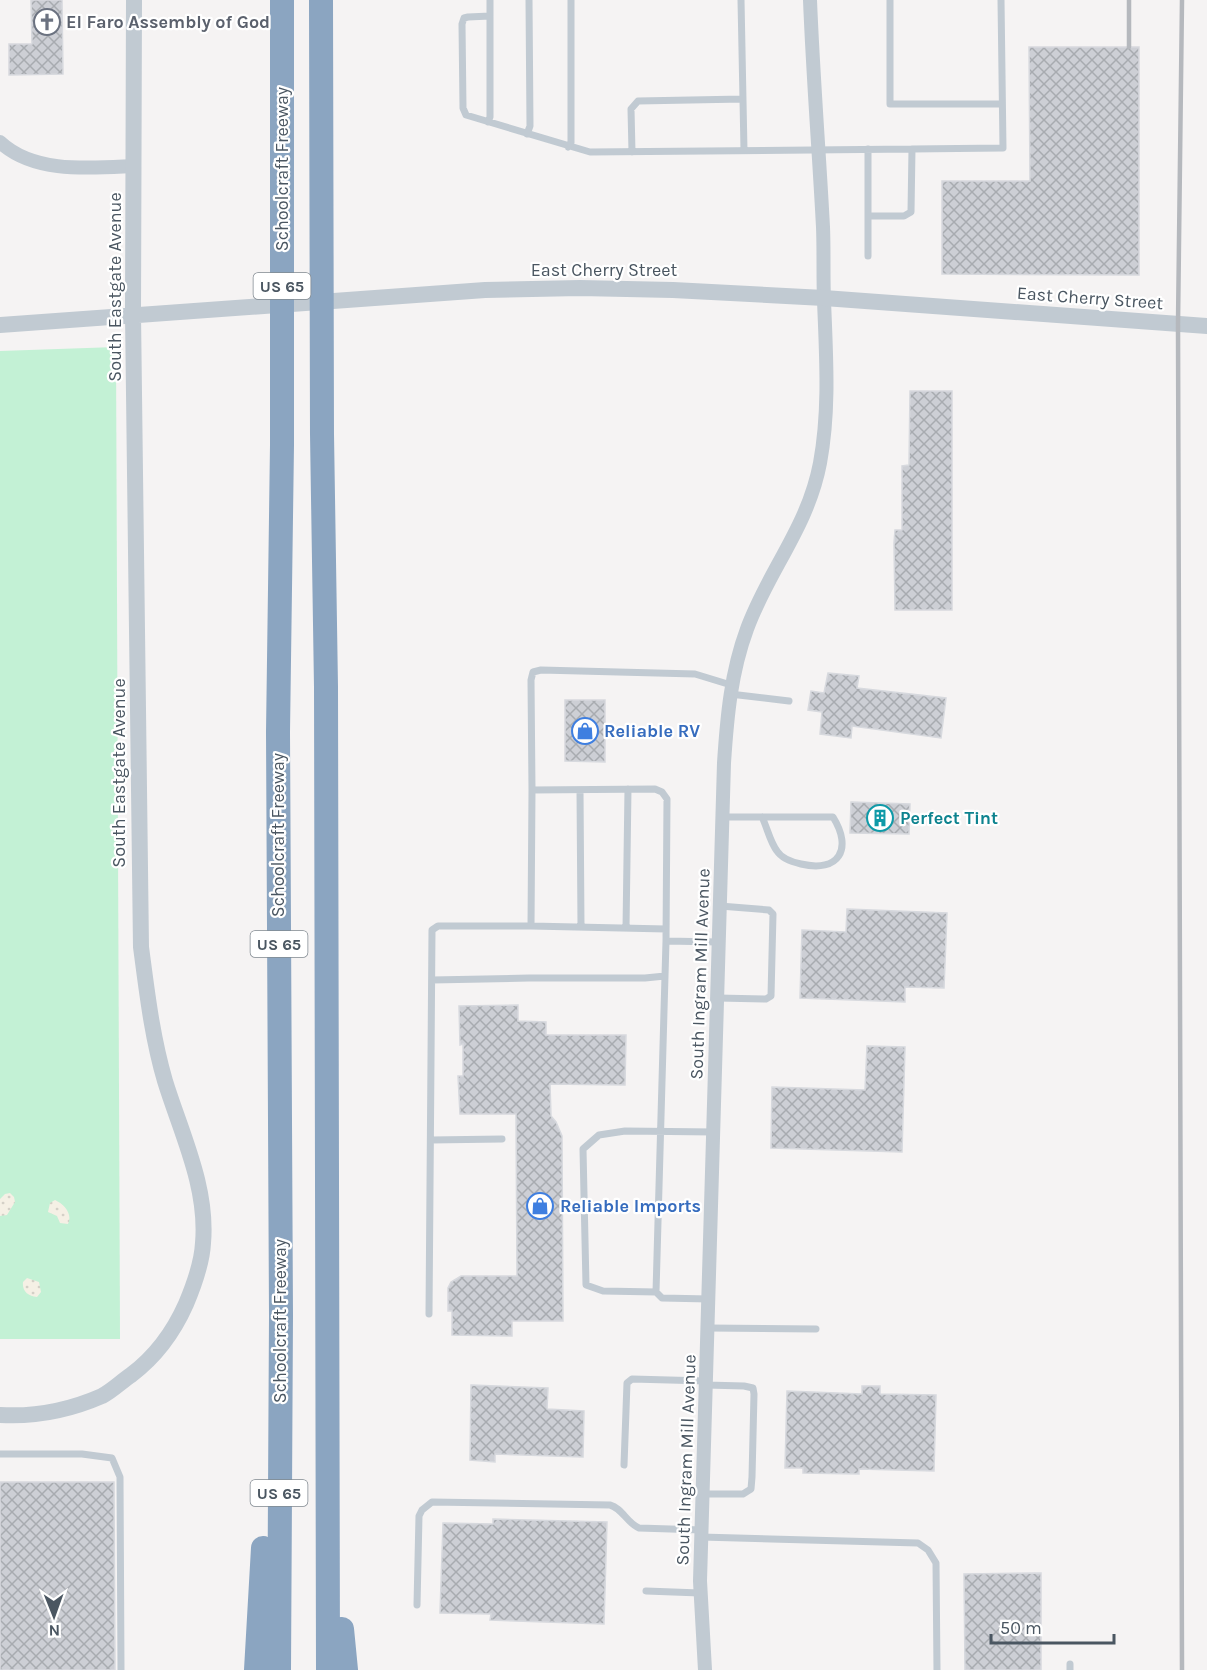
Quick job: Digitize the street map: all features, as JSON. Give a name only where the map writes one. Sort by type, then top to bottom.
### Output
[{"type":"highway","name":"Schoolcraft Freeway","points":[[279,1670],[281,1316],[278,732],[282,456],[282,0]]},
{"type":"highway","name":"US 65","points":[[321,0],[322,422],[326,687],[328,1670]]},
{"type":"highway","points":[[256,1670],[262,1581],[266,1380],[281,1316]]},
{"type":"highway","points":[[327,1348],[346,1670]]},
{"type":"street","name":"South Eastgate Avenue","points":[[0,1415],[17,1416],[56,1411],[103,1395],[145,1364],[178,1323],[196,1280],[204,1244],[203,1205],[153,1033],[141,947],[133,314],[134,0]]},
{"type":"street","name":"South Ingram Mill Avenue","points":[[705,1670],[700,1593],[722,817],[731,689],[747,628],[802,518],[819,466],[827,408],[823,230],[810,0]]},
{"type":"street","points":[[0,142],[27,159],[53,165],[84,168],[134,166]]},
{"type":"street","name":"East Cherry Street","points":[[0,325],[485,290],[580,288],[673,290],[824,298],[1207,326]]},
{"type":"lane","points":[[488,122],[490,117],[489,0]]},
{"type":"lane","points":[[527,134],[530,126],[529,0]]},
{"type":"lane","points":[[568,147],[571,143],[571,0]]},
{"type":"lane","points":[[741,0],[744,150]]},
{"type":"lane","points":[[890,0],[890,104],[1002,104]]},
{"type":"lane","points":[[490,16],[468,17],[462,24],[464,112],[466,115],[568,147],[590,152],[1003,148],[1001,0]]},
{"type":"lane","points":[[632,152],[631,109],[638,101],[743,99]]},
{"type":"lane","points":[[868,149],[868,256]]},
{"type":"lane","points":[[868,216],[904,216],[911,212],[912,149]]},
{"type":"lane","points":[[531,926],[531,680],[534,672],[541,670],[695,674],[731,689],[789,701]]},
{"type":"lane","points":[[626,928],[628,789]]},
{"type":"lane","points":[[532,790],[656,789],[668,799],[659,1295]]},
{"type":"lane","points":[[580,790],[581,927]]},
{"type":"lane","points":[[722,817],[762,817],[833,817],[839,827],[843,845],[840,856],[833,863],[823,866],[810,866],[790,861],[777,852],[762,817]]},
{"type":"lane","points":[[718,998],[766,999],[771,996],[773,914],[769,910],[720,906]]},
{"type":"lane","points":[[429,1314],[432,930],[438,926],[666,928]]},
{"type":"lane","points":[[666,941],[719,942]]},
{"type":"lane","points":[[432,981],[665,976]]},
{"type":"lane","points":[[709,1299],[603,1291],[586,1285],[583,1149],[599,1135],[625,1131],[714,1132]]},
{"type":"lane","points":[[431,1140],[502,1139]]},
{"type":"lane","points":[[708,1328],[816,1329]]},
{"type":"lane","points":[[624,1465],[627,1383],[632,1379],[753,1388],[751,1489],[743,1494],[703,1494]]},
{"type":"lane","points":[[0,1454],[82,1454],[112,1458],[120,1477],[121,1670]]},
{"type":"lane","points":[[417,1605],[419,1516],[422,1510],[432,1502],[610,1505],[618,1509],[634,1527],[639,1528],[702,1534],[918,1543],[928,1550],[936,1563],[937,1670]]},
{"type":"lane","points":[[646,1591],[700,1593]]},
{"type":"green space","points":[[116,347],[120,1339],[0,1339],[0,351]]},
{"type":"sand","points":[[10,1193],[15,1202],[7,1215],[0,1216],[0,1199]]},
{"type":"sand","points":[[55,1200],[67,1210],[68,1224],[60,1223],[57,1216],[48,1212],[50,1203]]},
{"type":"sand","points":[[27,1278],[39,1282],[41,1292],[37,1297],[31,1296],[25,1290],[23,1282]]},
{"type":"building","name":"El Faro Assembly of God","points":[[31,0],[62,0],[63,74],[9,75],[9,44],[32,44]]},
{"type":"building","points":[[1029,47],[1139,47],[1139,275],[942,274],[942,181],[1030,181]]},
{"type":"building","points":[[910,391],[952,391],[952,610],[895,610],[894,543],[895,530],[902,530],[902,466],[909,465]]},
{"type":"building","points":[[828,673],[859,676],[857,688],[946,698],[941,738],[852,726],[851,738],[820,734],[822,712],[808,710],[811,691],[824,693]]},
{"type":"building","name":"Reliable RV","points":[[565,700],[605,700],[605,762],[565,761]]},
{"type":"building","name":"Perfect Tint","points":[[851,802],[910,804],[909,834],[850,833]]},
{"type":"building","points":[[847,909],[947,913],[944,988],[905,987],[905,1002],[800,998],[802,930],[846,932]]},
{"type":"building","name":"Reliable Imports","points":[[518,1005],[518,1021],[546,1022],[546,1035],[626,1035],[625,1085],[550,1084],[551,1116],[562,1136],[563,1321],[512,1321],[512,1336],[452,1335],[452,1311],[448,1311],[448,1288],[451,1282],[461,1276],[517,1276],[516,1114],[460,1114],[458,1076],[463,1076],[463,1044],[460,1045],[459,1006]]},
{"type":"building","points":[[867,1046],[905,1047],[902,1152],[771,1148],[772,1087],[865,1090]]},
{"type":"building","points":[[471,1385],[548,1388],[547,1409],[584,1411],[583,1457],[495,1454],[495,1462],[470,1460]]},
{"type":"building","points":[[862,1386],[880,1386],[880,1394],[936,1395],[934,1471],[859,1469],[859,1474],[803,1473],[803,1468],[785,1468],[787,1391],[862,1394]]},
{"type":"building","points":[[0,1482],[114,1482],[115,1670],[0,1670]]},
{"type":"building","points":[[493,1519],[607,1522],[604,1624],[490,1620],[491,1614],[440,1613],[443,1523],[493,1524]]},
{"type":"building","points":[[1041,1573],[1041,1670],[965,1670],[964,1574]]},
{"type":"railway","points":[[1129,0],[1129,47]]},
{"type":"railway","points":[[1182,0],[1178,324],[1182,1670]]},
{"type":"place","name":"El Faro Assembly of God","points":[[47,22]]},
{"type":"place","name":"Reliable RV","points":[[585,731]]},
{"type":"place","name":"Perfect Tint","points":[[880,818]]},
{"type":"place","name":"Reliable Imports","points":[[540,1206]]}]
